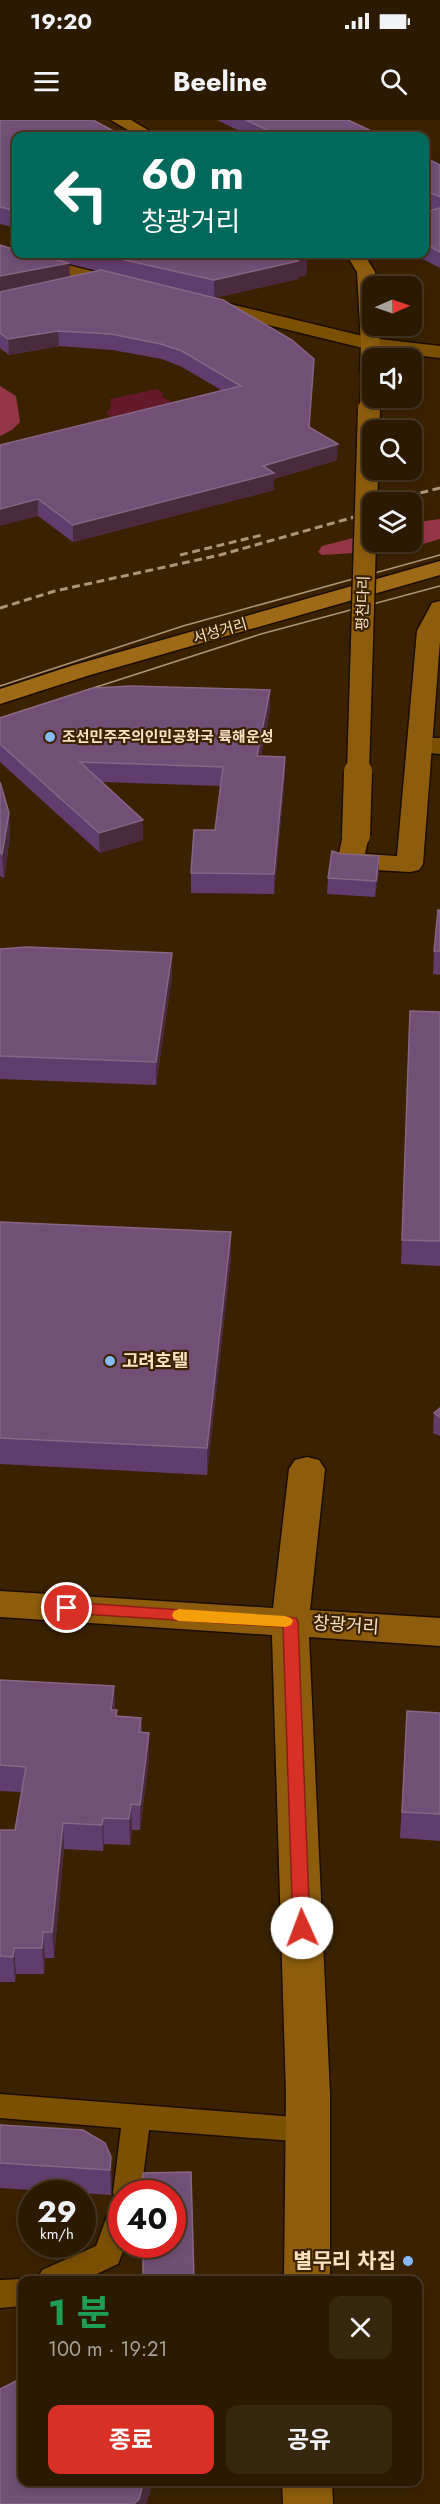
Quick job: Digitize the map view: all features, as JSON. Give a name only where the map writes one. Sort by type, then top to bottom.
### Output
[{"type":"main road","name":"서성거리","points":[[0,697],[82,670],[440,568]]},
{"type":"street","points":[[119,120],[142,132]]},
{"type":"street","points":[[19,258],[146,290]]},
{"type":"street","name":"평천다리","points":[[357,258],[366,272],[371,344],[356,835],[350,862],[410,864],[430,746]]},
{"type":"street","points":[[56,289],[100,279]]},
{"type":"street","points":[[180,298],[371,344],[440,352]]},
{"type":"street","points":[[430,746],[429,631],[440,608]]},
{"type":"street","points":[[307,1469],[290,1622],[308,2094],[307,2276]]},
{"type":"street","name":"창광거리","points":[[0,1604],[440,1632]]},
{"type":"street","points":[[308,2486],[308,2504]]},
{"type":"lane","points":[[0,2106],[306,2130]]},
{"type":"lane","points":[[129,2180],[137,2116]]},
{"type":"lane","points":[[61,2276],[108,2255]]},
{"type":"lane","points":[[0,2294],[18,2293]]},
{"type":"shaded area","points":[[0,386],[16,396],[20,422],[12,430],[0,436]]},
{"type":"shaded area","points":[[157,389],[164,394],[161,396],[184,409],[118,423],[106,413],[111,408],[110,399]]},
{"type":"shaded area","points":[[440,519],[440,539],[422,544],[422,521]]},
{"type":"shaded area","points":[[362,536],[362,552],[371,552],[322,555],[318,552],[322,546]]},
{"type":"building","points":[[0,120],[93,120],[115,132],[12,132],[12,210],[0,207]]},
{"type":"building","points":[[246,120],[348,120],[374,132],[272,132]]},
{"type":"building","points":[[429,160],[440,165],[440,197],[429,192]]},
{"type":"building","points":[[440,208],[440,252],[429,246],[429,211]]},
{"type":"building","points":[[0,245],[12,249],[12,258],[48,258],[69,263],[0,276]]},
{"type":"building","points":[[116,258],[307,258],[214,280]]},
{"type":"building","points":[[101,270],[223,300],[292,340],[314,359],[309,427],[338,444],[263,466],[274,473],[73,525],[38,499],[0,509],[0,445],[241,386],[182,351],[161,344],[111,334],[58,331],[8,339],[0,333],[0,292]]},
{"type":"building","points":[[131,686],[270,690],[257,756],[285,757],[274,874],[191,873],[194,830],[215,830],[223,767],[80,762],[143,820],[99,833],[0,744],[0,718],[93,688]]},
{"type":"building","points":[[0,782],[9,813],[2,854],[0,852]]},
{"type":"building","points":[[332,851],[341,854],[379,856],[376,881],[328,878]]},
{"type":"building","points":[[438,910],[440,910],[440,951],[434,951]]},
{"type":"building","points":[[27,947],[172,953],[156,1062],[0,1056],[0,949]]},
{"type":"building","points":[[410,1011],[440,1012],[440,1241],[402,1240]]},
{"type":"building","name":"고려호텔","points":[[0,1222],[231,1232],[207,1448],[0,1438]]},
{"type":"building","points":[[440,1408],[440,1417],[434,1413]]},
{"type":"building","points":[[0,1680],[114,1686],[111,1710],[117,1710],[116,1716],[141,1718],[139,1732],[149,1733],[140,1805],[131,1804],[129,1819],[103,1818],[102,1825],[63,1823],[52,1932],[43,1932],[42,1948],[14,1948],[13,1957],[0,1956],[0,1830],[15,1830],[26,1767],[0,1765]]},
{"type":"building","points":[[407,1711],[440,1713],[440,1814],[402,1812]]},
{"type":"building","points":[[0,2125],[83,2130],[105,2143],[111,2157],[110,2170],[0,2163]]},
{"type":"building","points":[[191,2172],[194,2276],[143,2276],[143,2258],[186,2258],[186,2180],[143,2180],[143,2173]]},
{"type":"building","points":[[18,2380],[18,2486],[143,2486],[139,2499],[134,2504],[0,2504],[0,2389]]},
{"type":"tram line","points":[[0,686],[183,626],[440,555]]},
{"type":"tram line","points":[[0,718],[261,634],[440,586]]},
{"type":"railway","points":[[422,492],[440,488]]},
{"type":"railway","points":[[0,608],[55,591],[220,555],[362,515]]},
{"type":"railway","points":[[180,555],[262,535]]},
{"type":"slow traffic","points":[[179,1615],[285,1621]]},
{"type":"place","name":"조선민주주의인민공화국 륙해운성","points":[[50,737]]},
{"type":"place","name":"고려호텔","points":[[110,1361]]},
{"type":"place","name":"별무리 차집","points":[[408,2261]]},
{"type":"route","points":[[67,1608],[290,1622],[302,1928]]}]
